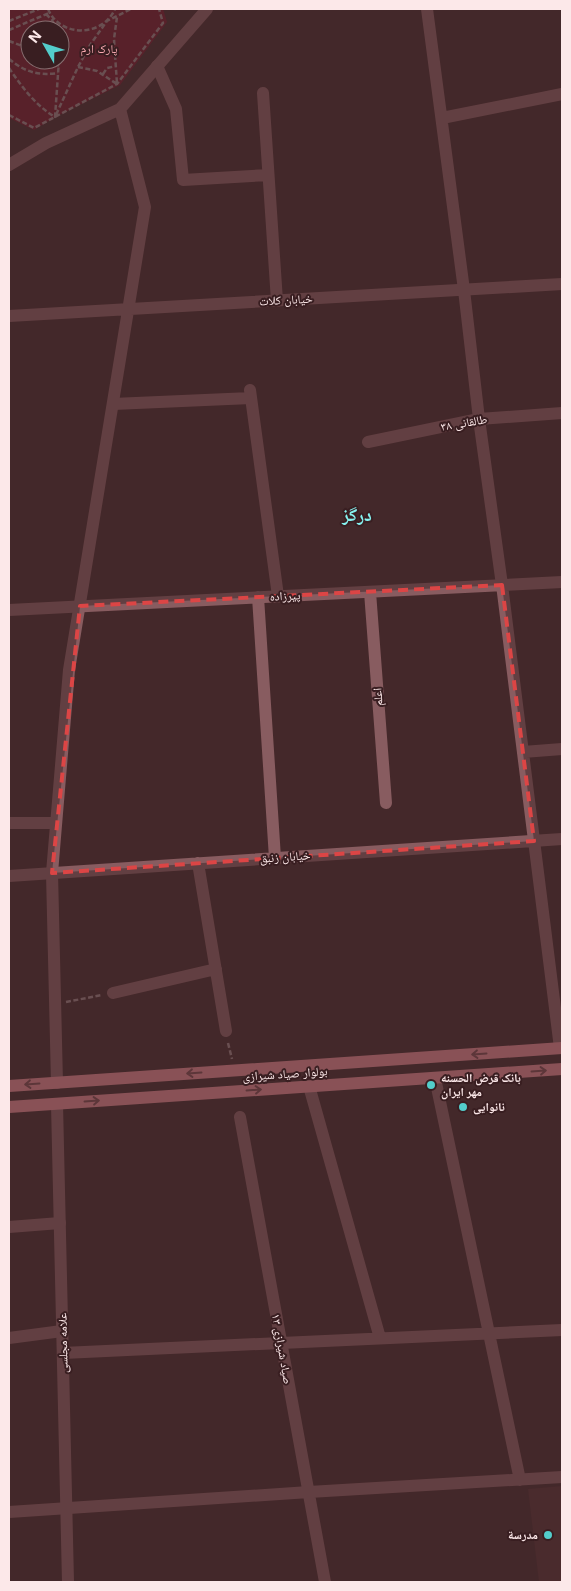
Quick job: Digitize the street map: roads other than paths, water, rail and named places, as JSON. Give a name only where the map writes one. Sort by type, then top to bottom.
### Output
[{"type":"main road","name":"بولوار صیاد شیرازی","points":[[9,1086],[561,1048]]},
{"type":"main road","name":"بولوار صیاد شیرازی","points":[[9,1107],[562,1069]]},
{"type":"main road","points":[[57,1082],[57,1104]]},
{"type":"street","points":[[9,166],[46,143],[120,109],[207,9]]},
{"type":"street","points":[[428,9],[561,1048]]},
{"type":"street","points":[[157,66],[176,108],[183,180],[268,175]]},
{"type":"street","points":[[263,93],[276,301]]},
{"type":"street","points":[[442,118],[562,94]]},
{"type":"street","points":[[57,1082],[52,873],[69,670],[145,207],[120,109]]},
{"type":"street","name":"خیابان کلات","points":[[9,316],[562,284]]},
{"type":"street","points":[[113,404],[251,394],[278,596]]},
{"type":"street","name":"طالقانی ۳۸","points":[[368,442],[479,419],[562,413]]},
{"type":"street","name":"پیرزاده","points":[[9,610],[562,582]]},
{"type":"street","name":"اعلم","points":[[370,592],[386,803]]},
{"type":"street","points":[[258,597],[274,858]]},
{"type":"street","points":[[523,752],[562,749]]},
{"type":"street","points":[[9,823],[56,823]]},
{"type":"street","name":"خیابان زنبق","points":[[9,876],[562,839]]},
{"type":"street","points":[[198,863],[226,1031]]},
{"type":"street","points":[[113,993],[216,969]]},
{"type":"street","points":[[435,1078],[520,1480]]},
{"type":"street","points":[[309,1086],[380,1338]]},
{"type":"street","name":"علامه مجلسی","points":[[57,1104],[68,1582]]},
{"type":"street","name":"صیاد شیرازی ۱۳","points":[[240,1117],[324,1582]]},
{"type":"street","points":[[9,1227],[60,1222]]},
{"type":"street","points":[[63,1353],[562,1330]]},
{"type":"street","points":[[9,1338],[62,1331]]},
{"type":"street","points":[[9,1512],[562,1477]]},
{"type":"place","name":"بانک قرض الحسنه مهر ایران","points":[[431,1085]]},
{"type":"place","name":"نانوایی","points":[[463,1107]]},
{"type":"place","name":"مدرسة","points":[[548,1535]]},
{"type":"district","name":"درگز","points":[[357,515]]},
{"type":"park label","name":"پارک ارم","points":[[99,49]]}]
